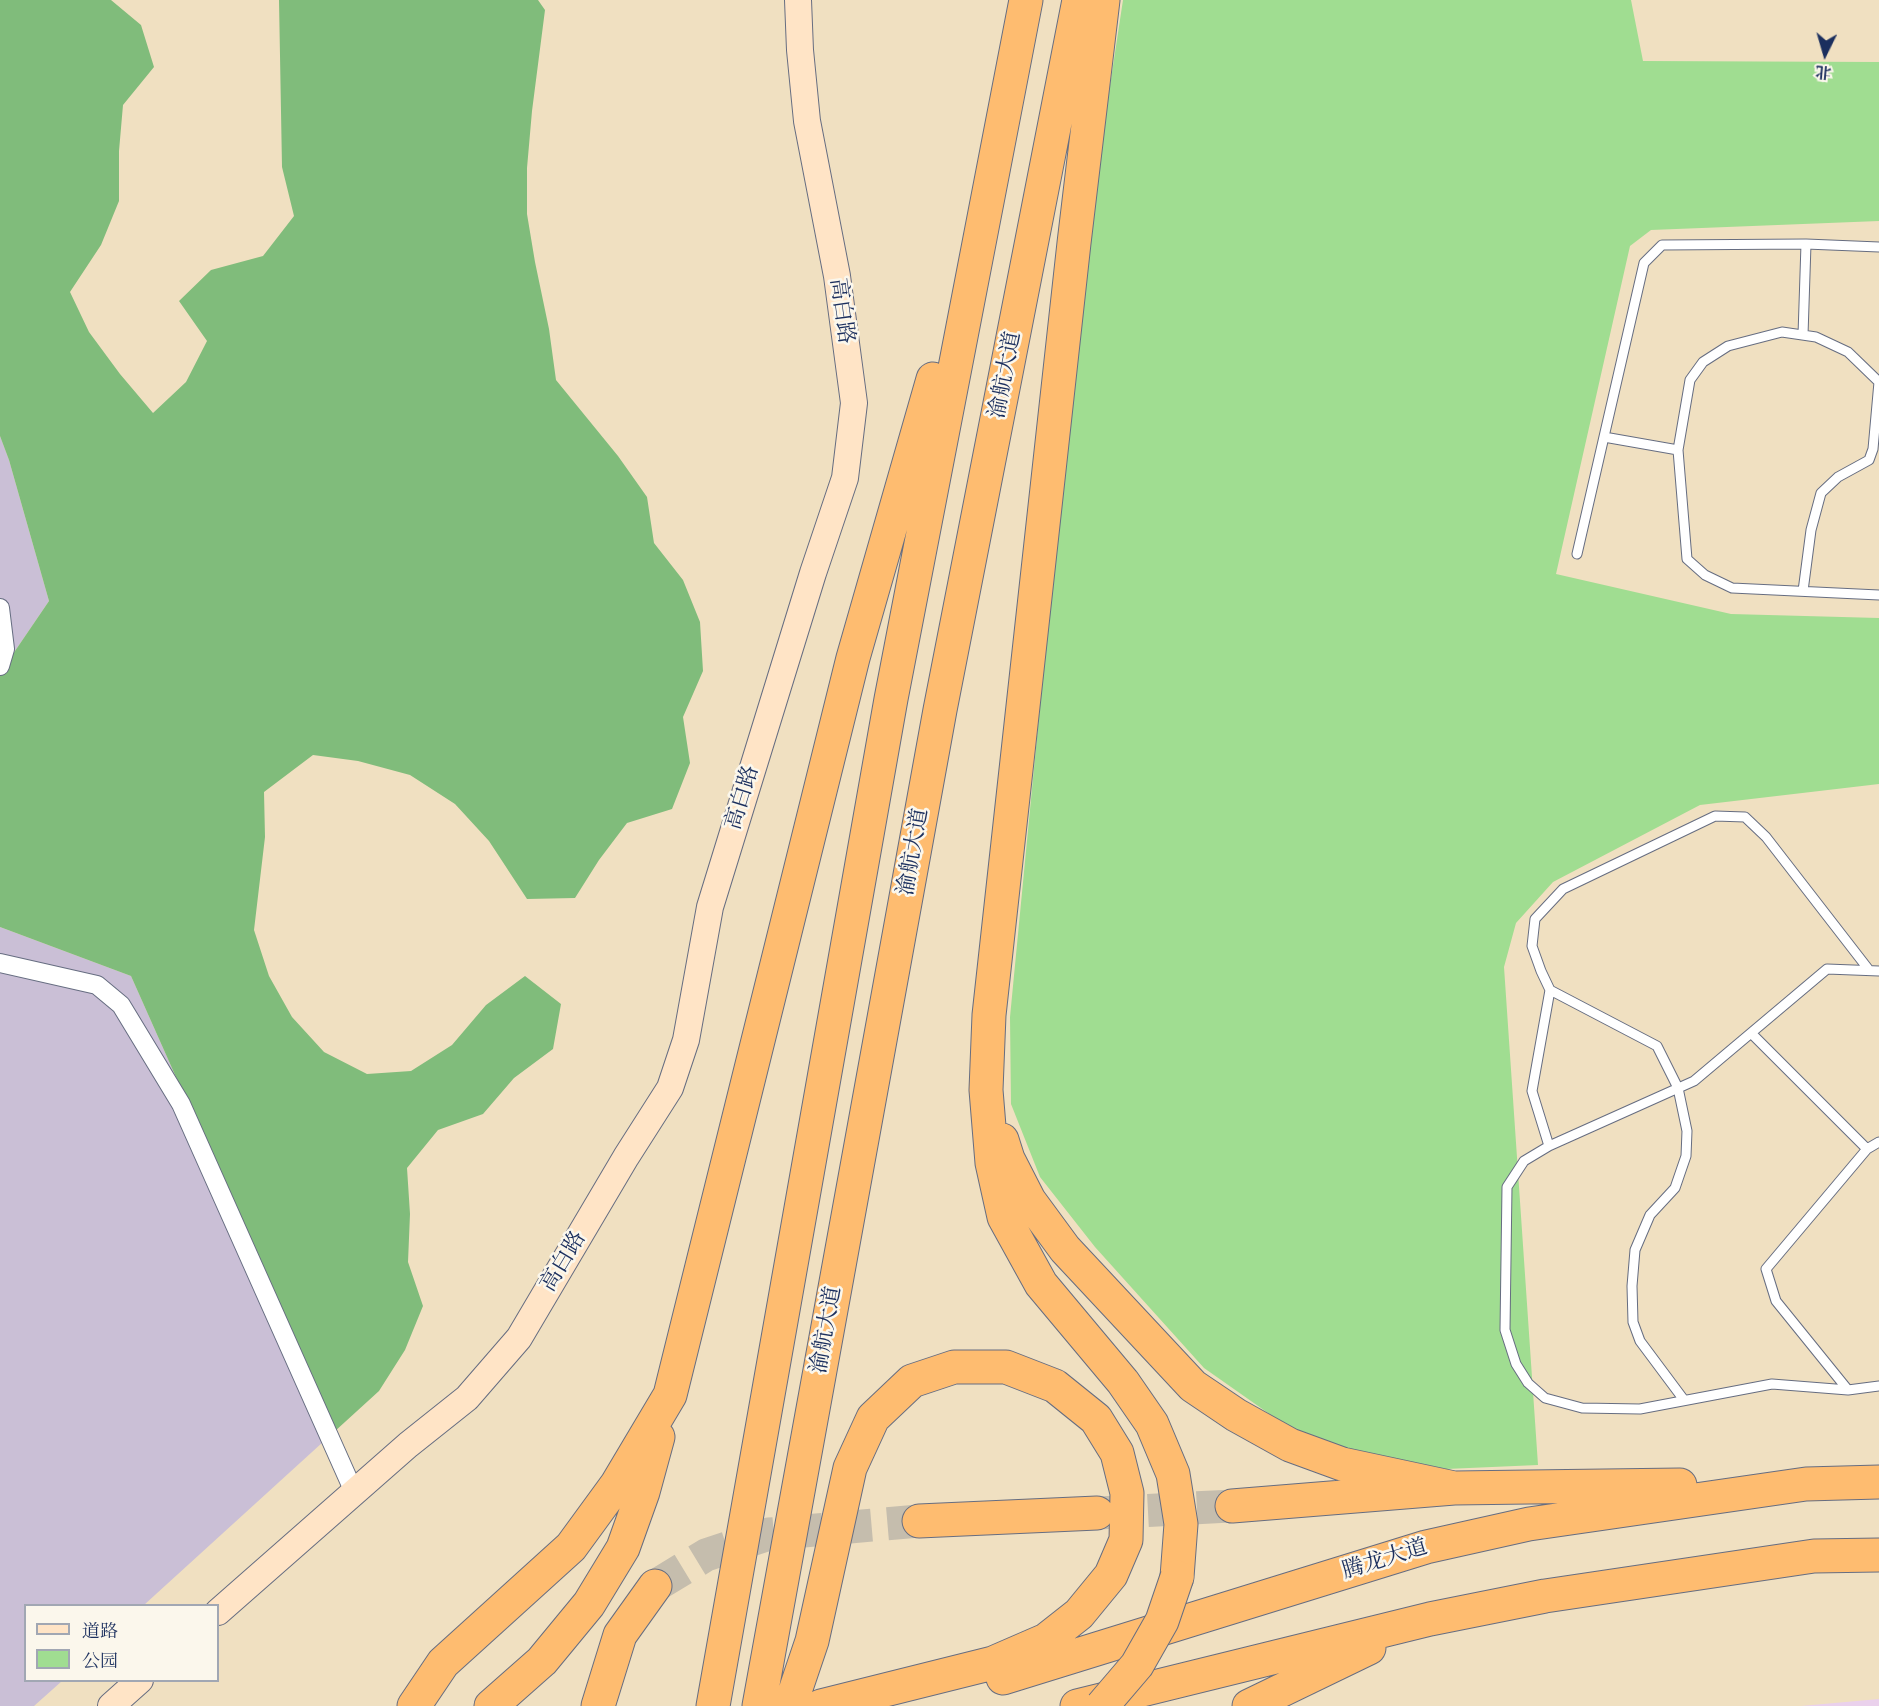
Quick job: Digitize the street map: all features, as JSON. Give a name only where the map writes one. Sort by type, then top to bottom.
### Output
[{"type":"highway","points":[[713,1706],[891,699],[1026,0]]},
{"type":"highway","name":"渝航大道","points":[[759,1706],[940,710],[1079,0]]},
{"type":"highway","points":[[1102,1706],[1137,1665],[1161,1621],[1177,1578],[1181,1524],[1173,1474],[1152,1424],[1123,1382],[1041,1284],[1004,1217],[992,1163],[986,1090],[991,1003],[1071,267],[1103,0]]},
{"type":"highway","points":[[491,1706],[542,1661],[589,1604],[623,1548],[643,1492],[670,1395],[853,658],[994,167]]},
{"type":"highway","points":[[986,1090],[1008,1159],[1029,1200],[1065,1249],[1193,1386],[1236,1415],[1290,1445],[1342,1464],[1454,1488]]},
{"type":"highway","points":[[790,1706],[812,1641],[850,1468],[873,1418],[912,1381],[954,1367],[1006,1367],[1055,1386],[1096,1419],[1117,1453],[1127,1493],[1126,1539],[1111,1575],[1079,1614],[1046,1640],[993,1664],[821,1706]]},
{"type":"highway","points":[[414,1706],[443,1663],[571,1547],[617,1484],[670,1395]]},
{"type":"highway","name":"腾龙大道","points":[[904,1706],[957,1693],[1426,1547],[1529,1524],[1806,1484],[1879,1482]]},
{"type":"highway","points":[[1232,1506],[1454,1488],[1806,1484]]},
{"type":"highway","points":[[919,1521],[1096,1513]]},
{"type":"highway","points":[[1077,1706],[1430,1619],[1545,1596],[1814,1556],[1879,1555]]},
{"type":"highway","points":[[598,1704],[620,1635],[655,1586]]},
{"type":"highway","points":[[1249,1706],[1430,1619]]},
{"type":"street","name":"高白路","points":[[219,1611],[408,1445],[467,1398],[519,1338],[626,1157],[670,1088],[686,1040],[710,907],[813,573],[845,478],[854,403],[837,276],[807,121],[798,0]]},
{"type":"street","points":[[0,608],[5,649],[0,666]]},
{"type":"street","points":[[0,963],[97,985],[121,1005],[181,1104],[354,1492]]},
{"type":"street","points":[[111,1706],[138,1682]]},
{"type":"lane","points":[[1577,554],[1644,263],[1662,245],[1806,244],[1879,247]]},
{"type":"lane","points":[[1803,335],[1806,244]]},
{"type":"lane","points":[[1803,591],[1811,530],[1821,493],[1838,477],[1869,460],[1873,449],[1879,382],[1848,352],[1816,337],[1782,332],[1728,346],[1703,362],[1690,380],[1678,450],[1687,559],[1705,575],[1732,588],[1879,595]]},
{"type":"lane","points":[[1604,437],[1678,450]]},
{"type":"lane","points":[[1549,1146],[1532,1091],[1550,990],[1532,946],[1535,919],[1563,890],[1715,816],[1745,817],[1766,837],[1874,970]]},
{"type":"lane","points":[[1874,970],[1827,969],[1694,1081],[1549,1146],[1524,1161],[1507,1187],[1505,1330],[1516,1364],[1528,1383],[1545,1398],[1582,1408],[1640,1408],[1772,1384],[1848,1390],[1879,1386]]},
{"type":"lane","points":[[1550,990],[1657,1046],[1678,1088],[1687,1131],[1686,1156],[1675,1188],[1650,1215],[1635,1250],[1632,1286],[1633,1322],[1640,1341],[1684,1400]]},
{"type":"lane","points":[[1751,1033],[1867,1149]]},
{"type":"lane","points":[[1848,1390],[1776,1301],[1766,1269],[1867,1149],[1879,1142]]},
{"type":"shaded area","points":[[0,436],[49,601],[0,673]]},
{"type":"shaded area","points":[[0,927],[131,976],[334,1432],[145,1604],[24,1604],[24,1682],[61,1682],[34,1706],[0,1706]]},
{"type":"shaded area","points":[[1879,1699],[1879,1706],[1801,1706]]},
{"type":"green space","points":[[0,0],[111,0],[141,25],[154,67],[123,105],[119,151],[119,201],[101,245],[70,292],[89,332],[153,413],[186,382],[207,341],[179,301],[211,270],[263,256],[294,216],[282,167],[279,0],[538,0],[545,10],[532,111],[527,168],[527,214],[549,329],[556,380],[618,456],[647,497],[654,543],[683,580],[700,622],[703,671],[683,717],[690,763],[672,809],[627,823],[599,860],[575,898],[527,899],[489,841],[455,804],[410,775],[358,761],[313,755],[264,792],[265,837],[254,930],[269,976],[292,1017],[324,1052],[367,1074],[411,1071],[452,1045],[486,1005],[525,976],[561,1004],[553,1049],[514,1078],[483,1114],[438,1130],[407,1168],[410,1214],[408,1262],[423,1306],[405,1350],[379,1391],[334,1432],[131,976],[0,927],[0,673],[49,601],[0,436]]},
{"type":"green space","points":[[1123,0],[1631,0],[1643,61],[1879,62],[1879,221],[1651,230],[1630,246],[1556,574],[1731,614],[1879,618],[1879,784],[1700,805],[1553,882],[1516,923],[1504,967],[1538,1465],[1446,1469],[1349,1449],[1288,1427],[1204,1368],[1095,1247],[1040,1177],[1011,1104],[1010,1017],[1082,270]]},
{"type":"tunnel","points":[[1099,1513],[1232,1506]]},
{"type":"tunnel","points":[[655,1586],[706,1555],[769,1534],[919,1521]]}]
